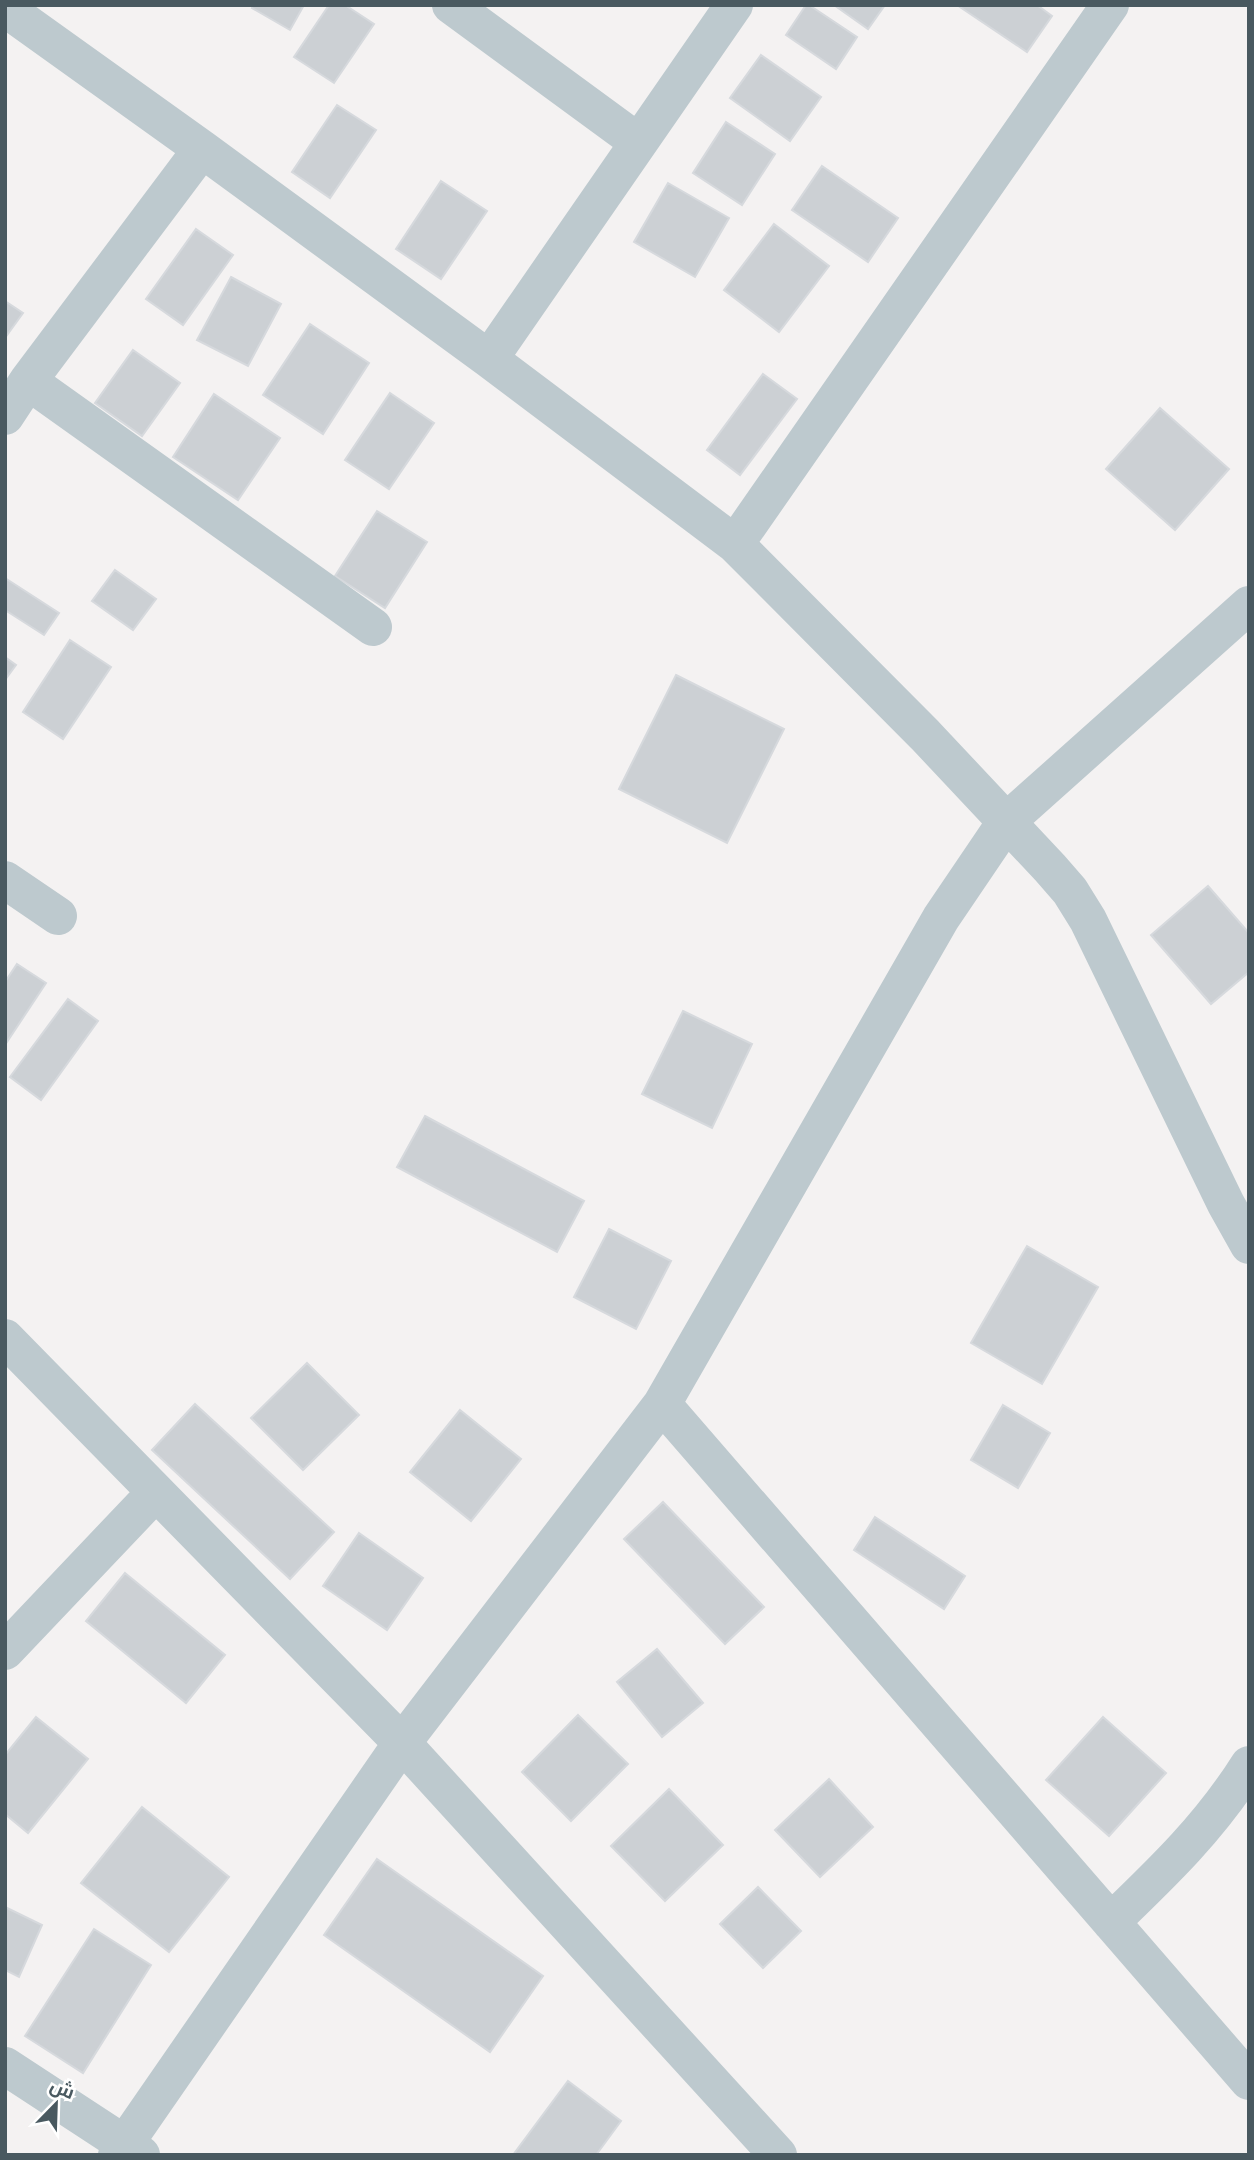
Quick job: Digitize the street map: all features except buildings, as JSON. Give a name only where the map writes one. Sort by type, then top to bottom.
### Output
[{"type":"street","points":[[452,5],[639,142]]},
{"type":"street","points":[[489,359],[734,5]]},
{"type":"street","points":[[735,544],[1110,5]]},
{"type":"street","points":[[5,8],[489,359],[735,544],[925,735],[1070,891],[1088,920],[1249,1245]]},
{"type":"street","points":[[5,416],[28,381],[202,149]]},
{"type":"street","points":[[28,381],[373,627]]},
{"type":"street","points":[[5,2066],[128,2151],[402,1743],[662,1404],[940,918],[1006,822],[1249,605]]},
{"type":"street","points":[[5,880],[58,916]]},
{"type":"street","points":[[5,1338],[402,1743],[778,2155]]},
{"type":"street","points":[[662,1404],[1249,2081]]},
{"type":"street","points":[[5,1651],[156,1492]]},
{"type":"street","points":[[1111,1922],[1181,1855],[1229,1796],[1249,1765]]}]
